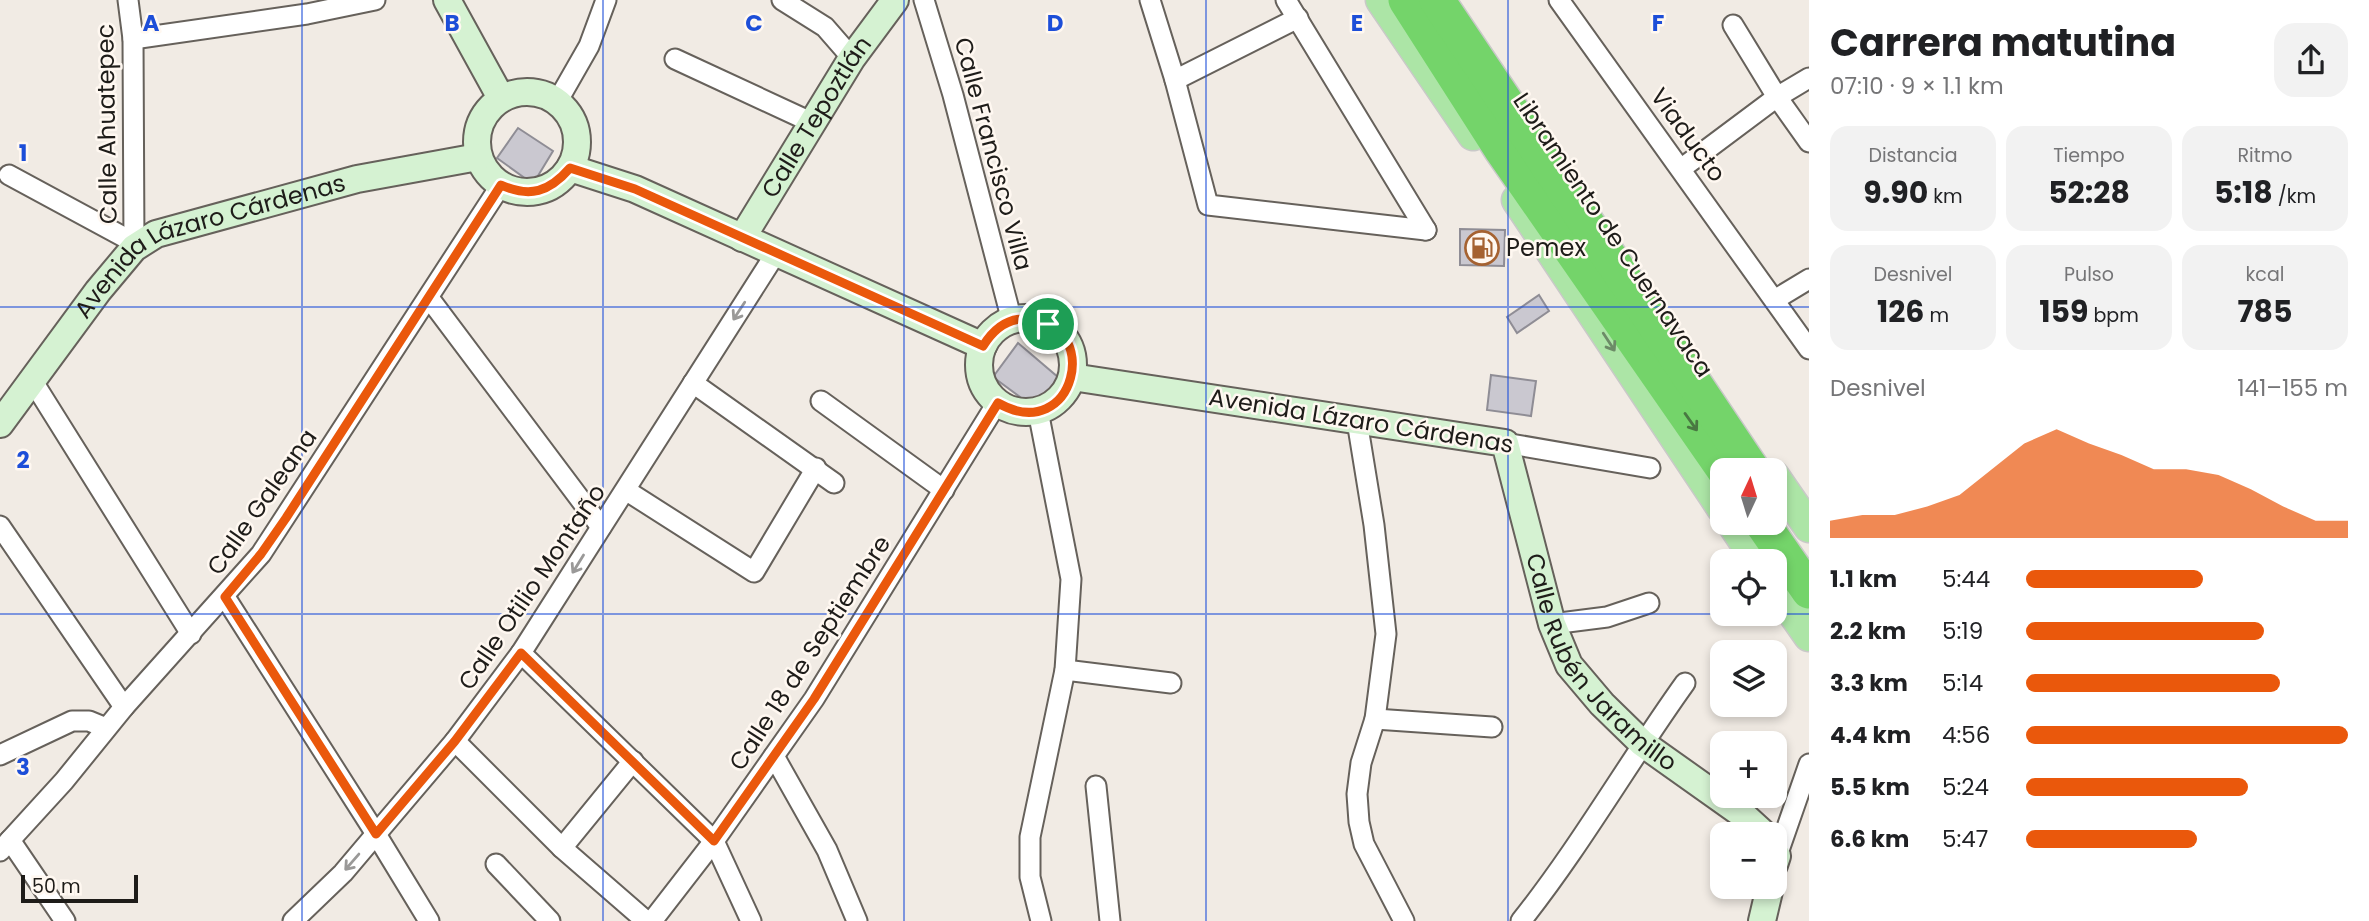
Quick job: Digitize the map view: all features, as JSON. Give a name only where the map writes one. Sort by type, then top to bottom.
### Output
[{"type":"highway","points":[[1406,0],[1502,150],[1716,458]]},
{"type":"highway","points":[[1437,0],[1744,458]]},
{"type":"highway","points":[[1787,522],[1809,554]]},
{"type":"highway","points":[[1771,536],[1809,591]]},
{"type":"main road","points":[[1381,0],[1710,490]]},
{"type":"main road","name":"Libramiento de Cuernavaca","points":[[1454,0],[1762,458]]},
{"type":"main road","points":[[1787,495],[1809,527]]},
{"type":"main road","points":[[1787,605],[1809,636]]},
{"type":"street","name":"Calle Ahuatepec","points":[[128,0],[133,39],[133,245]]},
{"type":"street","points":[[133,39],[305,7],[375,0]]},
{"type":"street","points":[[447,0],[501,98]]},
{"type":"street","points":[[557,102],[589,46],[606,0]]},
{"type":"street","points":[[782,0],[807,13],[825,27],[852,58]]},
{"type":"street","name":"Calle Tepoztlán","points":[[742,238],[852,58],[895,0]]},
{"type":"street","name":"Calle Francisco Villa","points":[[925,0],[953,95],[1012,321]]},
{"type":"street","points":[[1150,0],[1175,80],[1208,205],[1426,230],[1286,0]]},
{"type":"street","name":"Viaducto","points":[[1559,0],[1776,299],[1809,349]]},
{"type":"street","points":[[1175,80],[1298,18]]},
{"type":"street","points":[[1732,25],[1809,142]]},
{"type":"street","points":[[675,59],[813,123]]},
{"type":"street","points":[[1682,168],[1777,97],[1809,78]]},
{"type":"street","points":[[536,93],[557,102],[568,112],[575,125],[576,154],[570,168],[553,184],[531,192],[515,191],[501,185],[483,168],[478,157],[476,140],[488,109],[501,98],[512,94],[536,93]]},
{"type":"street","name":"Avenida Lázaro Cárdenas","points":[[0,424],[133,245],[176,228],[357,179],[478,157]]},
{"type":"street","points":[[570,168],[635,189],[983,346]]},
{"type":"street","points":[[9,175],[133,245]]},
{"type":"street","name":"Calle Galeana","points":[[5,845],[261,554],[501,185]]},
{"type":"street","name":"Calle Otilio Montaño","points":[[293,921],[343,873],[455,741],[521,653],[627,491],[776,253]]},
{"type":"street","points":[[1776,299],[1809,279]]},
{"type":"street","points":[[429,298],[601,527]]},
{"type":"street","points":[[1037,320],[1059,331],[1072,352],[1072,377],[1068,389],[1060,399],[1038,411],[1010,410],[998,403],[987,391],[981,377],[979,361],[983,346],[1000,327],[1012,321],[1037,320]]},
{"type":"street","name":"Avenida Lázaro Cárdenas","points":[[1072,377],[1505,443],[1650,468]]},
{"type":"street","points":[[32,380],[191,634]]},
{"type":"street","points":[[693,383],[834,483]]},
{"type":"street","points":[[821,401],[944,490]]},
{"type":"street","name":"Calle 18 de Septiembre","points":[[652,921],[714,841],[814,699],[998,403]]},
{"type":"street","points":[[1038,411],[1071,579],[1065,670],[1030,837],[1030,877],[1041,921]]},
{"type":"street","points":[[1357,421],[1374,525],[1386,634],[1375,719],[1361,763],[1357,794],[1359,822],[1364,844],[1404,921]]},
{"type":"street","name":"Calle Rubén Jaramillo","points":[[1505,443],[1552,624],[1569,665],[1602,704],[1642,743],[1742,814],[1749,822]]},
{"type":"street","points":[[627,491],[754,572],[816,468]]},
{"type":"street","points":[[0,526],[124,707]]},
{"type":"street","points":[[225,597],[429,921]]},
{"type":"street","points":[[1552,624],[1607,617],[1649,603]]},
{"type":"street","points":[[521,653],[714,841],[751,921]]},
{"type":"street","points":[[1065,670],[1171,683]]},
{"type":"street","points":[[1521,921],[1685,683]]},
{"type":"street","points":[[1375,719],[1492,727]]},
{"type":"street","points":[[0,755],[72,721],[89,721],[106,728]]},
{"type":"street","points":[[455,741],[562,848],[646,921]]},
{"type":"street","points":[[774,756],[827,850],[857,921]]},
{"type":"street","points":[[562,848],[633,761]]},
{"type":"street","points":[[1785,822],[1809,764]]},
{"type":"street","points":[[1096,786],[1110,921]]},
{"type":"street","points":[[5,845],[65,921]]},
{"type":"street","points":[[496,864],[550,921]]},
{"type":"street","points":[[1762,921],[1767,899]]},
{"type":"building","points":[[518,128],[553,151],[533,184],[497,158]]},
{"type":"building","name":"Pemex","points":[[1460,229],[1505,230],[1504,266],[1460,265]]},
{"type":"building","name":"Pemex","points":[[1539,295],[1549,311],[1517,333],[1507,317]]},
{"type":"building","points":[[1018,343],[1059,378],[1035,408],[993,377]]},
{"type":"building","points":[[1491,375],[1536,381],[1531,416],[1487,410]]},
{"type":"place","name":"Pemex","points":[[1482,248]]},
{"type":"route","points":[[570,168],[635,189],[983,346],[990,335],[1012,321],[1024,318],[1048,324],[1059,331],[1072,352],[1074,365],[1068,389],[1060,399],[1038,411],[1010,410],[998,403],[814,699],[714,841],[521,653],[455,741],[376,834],[225,597],[261,554],[286,518],[501,185],[515,191],[531,192],[547,188],[560,180],[570,168]]}]
